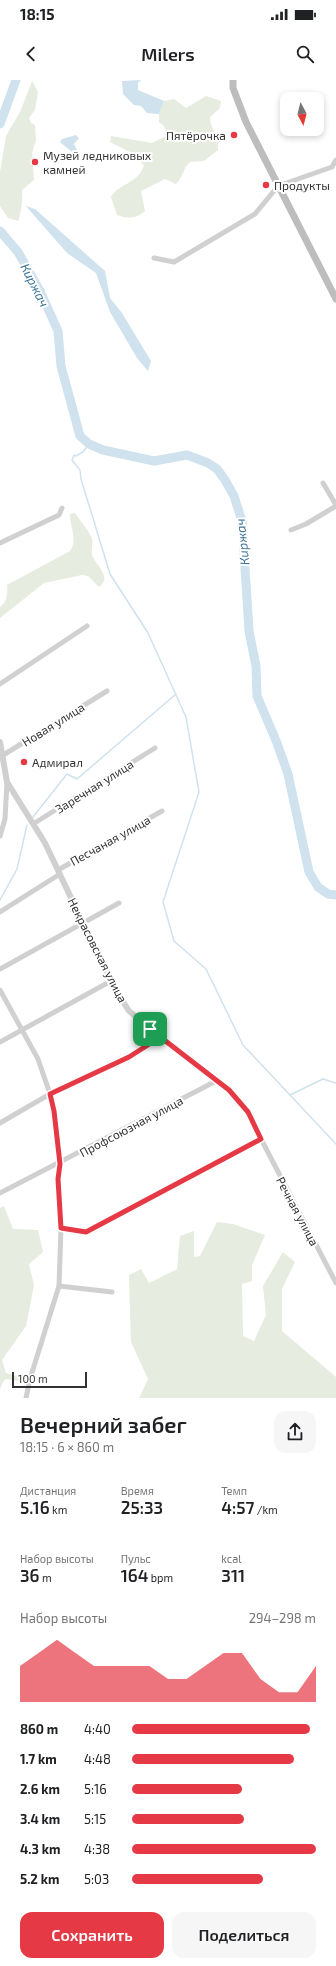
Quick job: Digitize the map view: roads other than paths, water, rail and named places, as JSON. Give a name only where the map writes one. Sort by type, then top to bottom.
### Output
[{"type":"main road","points":[[232,80],[233,88],[246,122],[336,299]]},
{"type":"street","points":[[154,258],[174,262],[189,254],[254,214],[278,186],[334,169],[336,160]]},
{"type":"street","points":[[291,530],[306,524],[336,506],[323,483]]},
{"type":"street","points":[[0,543],[59,515],[62,508]]},
{"type":"street","points":[[0,684],[87,626]]},
{"type":"street","name":"Новая улица","points":[[2,756],[107,691]]},
{"type":"street","name":"Некрасовская улица","points":[[0,742],[7,782],[45,843],[111,981],[129,1011],[150,1029],[218,1080],[248,1112],[261,1139]]},
{"type":"street","name":"Заречная улица","points":[[33,824],[155,748]]},
{"type":"street","points":[[0,836],[5,819],[7,782]]},
{"type":"street","name":"Песчаная улица","points":[[0,912],[59,872],[162,810]]},
{"type":"street","points":[[0,969],[119,903]]},
{"type":"street","points":[[0,1042],[111,981]]},
{"type":"street","points":[[0,990],[38,1059],[54,1111],[60,1164],[58,1179],[61,1228],[59,1286],[30,1379],[26,1398]]},
{"type":"street","points":[[0,1123],[50,1094],[129,1057],[151,1043],[150,1029]]},
{"type":"street","name":"Профсоюзная улица","points":[[0,1193],[60,1164],[218,1080]]},
{"type":"street","points":[[61,1228],[86,1232],[261,1139]]},
{"type":"street","name":"Речная улица","points":[[261,1139],[336,1283]]},
{"type":"street","points":[[59,1286],[112,1292]]},
{"type":"water","points":[[141,80],[138,83],[138,90],[164,101],[159,114],[147,113],[141,106],[134,105],[123,94],[122,81]]},
{"type":"water","points":[[76,135],[79,138],[74,144],[77,150],[73,153],[60,142],[62,139]]},
{"type":"water","points":[[26,206],[35,209],[105,271],[110,298],[122,313],[151,361],[148,371],[137,358],[110,312],[96,273],[67,253]]},
{"type":"waterway","name":"Киржач","points":[[0,124],[16,80]]},
{"type":"waterway","name":"Киржач","points":[[0,231],[18,252],[40,291],[58,331],[61,366],[80,436],[89,444],[103,450],[154,461],[187,455],[208,463],[217,469],[234,496],[242,521],[249,631],[256,666],[257,696],[277,743],[288,774],[309,872],[318,887],[328,894],[336,895]]},
{"type":"waterway","points":[[89,444],[83,452],[76,456],[74,455],[72,460],[80,470],[81,479],[110,574],[148,633],[186,717],[199,792],[163,902],[174,941],[206,969],[243,1045],[336,1144]]},
{"type":"waterway","points":[[33,817],[67,774],[77,779],[176,694]]},
{"type":"waterway","points":[[0,900],[17,869],[27,825]]},
{"type":"waterway","points":[[290,1095],[323,1079],[336,1083]]},
{"type":"place","name":"Пятёрочка","points":[[234,135]]},
{"type":"place","name":"Музей ледниковых камней","points":[[35,162]]},
{"type":"place","name":"Продукты","points":[[266,185]]},
{"type":"place","name":"Адмирал","points":[[24,762]]}]
